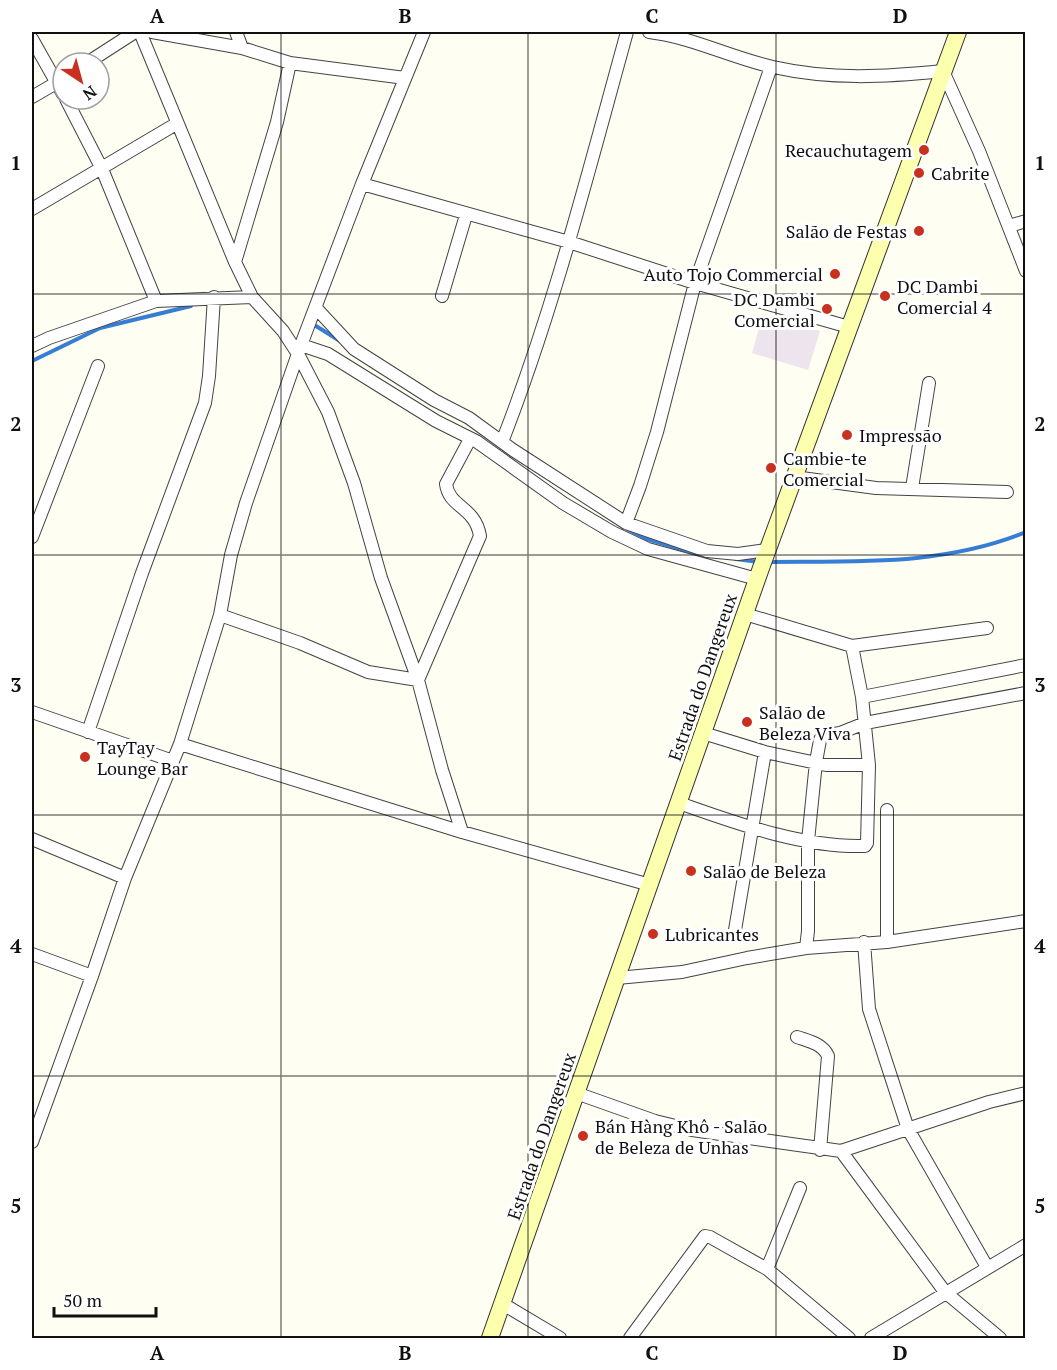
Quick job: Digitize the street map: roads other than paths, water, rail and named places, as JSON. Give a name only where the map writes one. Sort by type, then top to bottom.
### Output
[{"type":"main road","name":"Estrada do Dangereux","points":[[490,1338],[763,563],[958,32]]},
{"type":"street","points":[[106,51],[135,32]]},
{"type":"street","points":[[140,32],[176,124],[252,297],[300,350],[328,412],[350,473],[381,578],[418,680],[442,770],[462,832]]},
{"type":"street","points":[[152,32],[242,48],[290,63],[405,78]]},
{"type":"street","points":[[236,32],[242,48]]},
{"type":"street","points":[[32,1142],[125,878],[180,744],[220,615],[231,555],[246,503],[300,350],[362,184],[424,32]]},
{"type":"street","points":[[502,442],[528,373],[569,242],[627,32]]},
{"type":"street","points":[[649,32],[771,67],[811,74],[886,77],[943,70],[979,151],[1026,271]]},
{"type":"street","points":[[32,39],[51,69]]},
{"type":"street","points":[[235,262],[277,122],[290,63]]},
{"type":"street","points":[[626,523],[657,432],[695,283],[771,67]]},
{"type":"street","points":[[32,97],[51,89]]},
{"type":"street","points":[[72,111],[102,169],[156,301]]},
{"type":"street","points":[[32,209],[176,124]]},
{"type":"street","points":[[362,184],[569,242],[695,283],[849,327]]},
{"type":"street","points":[[442,296],[466,215]]},
{"type":"street","points":[[1009,226],[1026,221]]},
{"type":"street","points":[[88,732],[142,573],[205,403],[214,297]]},
{"type":"street","points":[[32,346],[156,301],[252,297]]},
{"type":"street","points":[[315,308],[354,350],[434,400],[469,418],[626,523],[707,551],[738,554],[763,563]]},
{"type":"street","points":[[300,350],[328,354],[436,421],[476,441],[563,503],[612,532],[648,549],[763,563]]},
{"type":"street","points":[[32,537],[98,366]]},
{"type":"street","points":[[912,489],[929,383]]},
{"type":"street","points":[[418,680],[480,536],[474,518],[449,496],[446,484],[472,440]]},
{"type":"street","points":[[794,477],[868,487],[1007,492]]},
{"type":"street","points":[[745,614],[852,646],[987,627]]},
{"type":"street","points":[[220,615],[300,643],[368,672],[418,680]]},
{"type":"street","points":[[679,802],[752,828],[808,841],[865,846],[867,843],[869,765],[862,697],[852,646]]},
{"type":"street","points":[[862,697],[1026,664]]},
{"type":"street","points":[[806,948],[808,841],[816,762],[822,736],[840,733],[865,723],[1026,693]]},
{"type":"street","points":[[32,712],[173,761]]},
{"type":"street","points":[[703,733],[765,752],[816,762],[834,765],[869,765]]},
{"type":"street","points":[[180,744],[462,832],[650,885]]},
{"type":"street","points":[[734,936],[765,752]]},
{"type":"street","points":[[887,810],[887,942]]},
{"type":"street","points":[[32,839],[125,878]]},
{"type":"street","points":[[617,978],[682,972],[806,948],[887,942],[1026,921]]},
{"type":"street","points":[[864,942],[869,1009],[908,1130],[987,1267]]},
{"type":"street","points":[[32,954],[92,976]]},
{"type":"street","points":[[797,1037],[818,1045],[825,1050],[828,1056],[820,1150]]},
{"type":"street","points":[[576,1093],[655,1121],[692,1130],[820,1150],[841,1151],[989,1102],[1026,1094]]},
{"type":"street","points":[[841,1151],[945,1292],[1000,1338]]},
{"type":"street","points":[[767,1269],[800,1188]]},
{"type":"street","points":[[630,1338],[705,1236],[767,1269],[849,1338]]},
{"type":"street","points":[[871,1338],[1026,1245]]},
{"type":"street","points":[[503,1304],[560,1338]]},
{"type":"waterway","points":[[32,361],[100,328],[191,306]]},
{"type":"waterway","points":[[316,326],[340,341]]},
{"type":"waterway","points":[[627,529],[647,539],[705,556]]},
{"type":"waterway","points":[[769,562],[867,561],[932,556],[995,543],[1026,532]]},
{"type":"waterway","points":[[736,559],[759,562]]},
{"type":"place","name":"Recauchutagem","points":[[924,150]]},
{"type":"place","name":"Cabrite","points":[[919,173]]},
{"type":"place","name":"Salão de Festas","points":[[919,231]]},
{"type":"place","name":"Auto Tojo Commercial","points":[[835,274]]},
{"type":"place","name":"DC Dambi Comercial 4","points":[[885,296]]},
{"type":"place","name":"DC Dambi Comercial","points":[[827,309]]},
{"type":"place","name":"Impressão","points":[[847,435]]},
{"type":"place","name":"Cambie-te Comercial","points":[[771,468]]},
{"type":"place","name":"Salão de Beleza Viva","points":[[747,722]]},
{"type":"place","name":"TayTay Lounge Bar","points":[[85,757]]},
{"type":"place","name":"Salão de Beleza","points":[[691,871]]},
{"type":"place","name":"Lubricantes","points":[[653,934]]},
{"type":"place","name":"Bán Hàng Khô - Salão de Beleza de Unhas","points":[[583,1136]]}]
